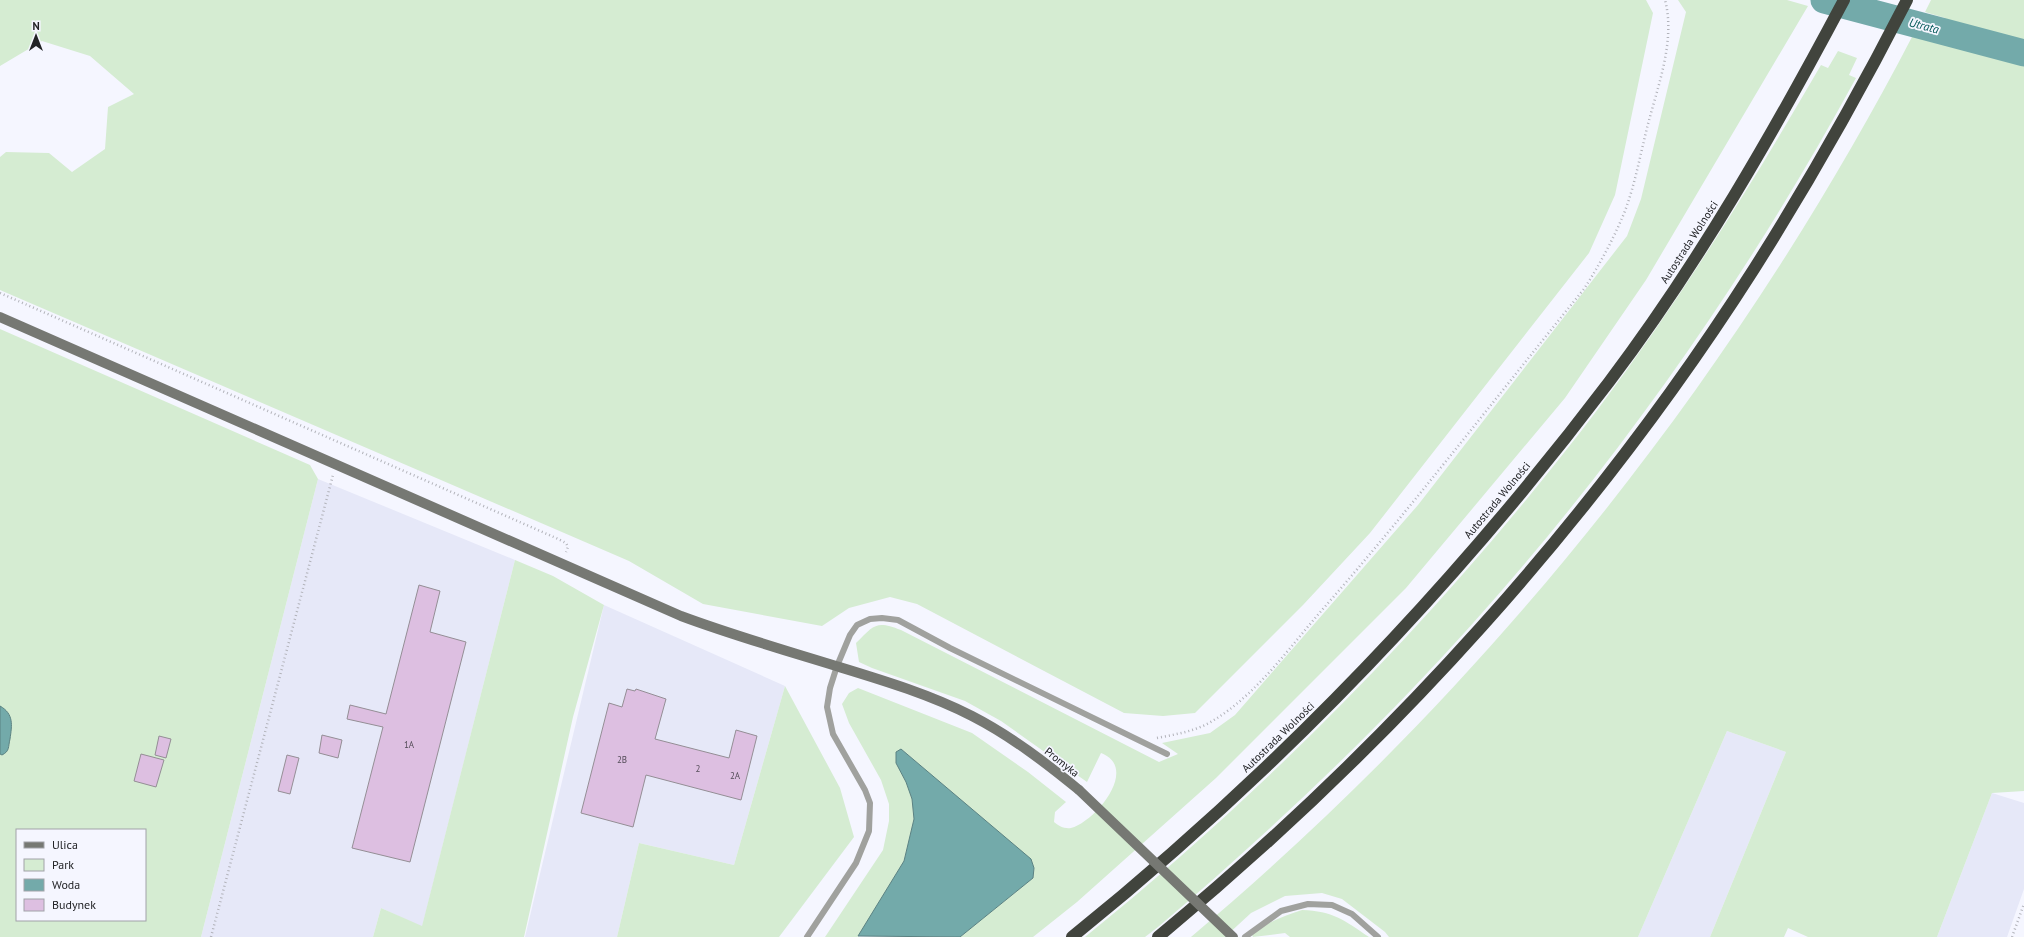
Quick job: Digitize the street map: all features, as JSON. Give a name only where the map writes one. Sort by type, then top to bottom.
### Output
[{"type":"highway","name":"Autostrada Wolności","points":[[1072,937],[1173,852],[1276,758],[1373,662],[1501,518],[1610,381],[1664,304],[1752,166],[1844,0]]},
{"type":"highway","points":[[1158,937],[1211,894],[1270,840],[1333,781],[1392,722],[1469,640],[1599,485],[1684,371],[1753,270],[1838,130],[1907,0]]},
{"type":"street","name":"Promyka","points":[[0,316],[337,463],[681,616],[716,629],[890,682],[973,716],[1047,764],[1079,790],[1234,937]]},
{"type":"lane","points":[[807,937],[856,863],[869,831],[870,803],[866,790],[833,734],[828,716],[827,699],[836,666],[850,635],[857,625],[870,619],[882,618],[898,620],[950,648],[1167,754]]},
{"type":"lane","points":[[1245,937],[1281,911],[1308,904],[1332,905],[1352,914],[1378,937]]},
{"type":"path","points":[[1143,741],[1179,735],[1200,728],[1215,720],[1252,690],[1361,566],[1584,289],[1614,235],[1630,193],[1666,51],[1669,15],[1665,0]]},
{"type":"path","points":[[0,294],[556,538],[567,544],[568,547],[565,556]]},
{"type":"path","points":[[211,937],[337,463]]},
{"type":"path","points":[[2012,937],[2024,904]]},
{"type":"shaded area","points":[[318,479],[515,560],[422,927],[381,908],[373,937],[201,937]]},
{"type":"shaded area","points":[[604,605],[785,686],[734,865],[639,843],[617,937],[525,937]]},
{"type":"shaded area","points":[[1727,731],[1786,752],[1710,937],[1638,937]]},
{"type":"shaded area","points":[[1992,793],[2024,803],[2024,889],[2007,937],[1937,937]]},
{"type":"green space","points":[[0,0],[1646,0],[1653,13],[1615,195],[1589,253],[1370,533],[1303,605],[1195,713],[1163,716],[1124,713],[917,604],[890,597],[849,608],[822,626],[703,604],[629,561],[0,290],[0,157],[6,152],[49,153],[72,172],[105,149],[108,107],[134,94],[90,56],[42,41],[0,66]]},
{"type":"green space","points":[[1678,0],[1787,0],[1808,6],[1646,280],[1565,398],[1406,588],[1216,778],[1077,902],[1033,937],[960,937],[1033,878],[1034,868],[1030,859],[901,749],[896,763],[906,782],[912,799],[914,819],[904,861],[858,937],[825,937],[883,850],[889,821],[889,804],[881,780],[849,723],[842,704],[849,693],[858,688],[972,733],[1028,772],[1066,802],[1055,812],[1054,822],[1062,827],[1071,828],[1081,824],[1091,816],[1110,794],[1115,782],[1116,770],[1112,760],[1101,753],[1087,782],[1001,721],[965,701],[859,662],[856,643],[867,632],[876,626],[886,625],[901,630],[1159,762],[1178,754],[1162,743],[1210,733],[1235,715],[1418,505],[1627,236],[1641,199],[1686,12]]},
{"type":"green space","points":[[1931,0],[2024,0],[2024,791],[1992,793],[1937,937],[1808,937],[1788,928],[1784,937],[1710,937],[1786,752],[1727,731],[1638,937],[1389,937],[1385,932],[1342,899],[1322,893],[1285,896],[1251,913],[1225,937],[1191,937],[1300,841],[1404,739],[1503,633],[1596,521],[1684,405],[1767,286],[1843,162],[1913,35],[1935,40],[1945,18],[1925,12]]},
{"type":"green space","points":[[1838,51],[1857,58],[1849,75],[1856,78],[1810,160],[1761,241],[1655,398],[1539,547],[1477,619],[1413,688],[1352,750],[1257,840],[1158,927],[1145,937],[1085,937],[1156,878],[1225,817],[1292,754],[1421,621],[1482,552],[1541,482],[1598,409],[1658,326],[1769,154],[1821,65],[1828,68]]},
{"type":"green space","points":[[0,329],[310,465],[318,479],[201,937],[0,937]]},
{"type":"green space","points":[[515,560],[553,576],[604,605],[573,717],[524,937],[373,937],[381,908],[422,926]]},
{"type":"green space","points":[[785,686],[840,788],[854,837],[779,937],[617,937],[639,843],[734,865]]},
{"type":"green space","points":[[1302,910],[1330,914],[1369,937],[1290,937],[1285,933],[1253,937],[1252,935],[1257,930],[1269,923]]},
{"type":"water","points":[[0,706],[5,709],[11,720],[11,734],[8,748],[2,755],[0,754]]},
{"type":"water","points":[[901,749],[1031,859],[1034,868],[1033,878],[960,937],[858,936],[904,861],[914,819],[912,799],[906,782],[896,763],[896,752]]},
{"type":"building","points":[[419,585],[440,591],[430,632],[466,642],[410,862],[352,848],[383,727],[347,719],[350,705],[386,714]]},
{"type":"building","points":[[627,689],[635,691],[636,689],[666,699],[655,739],[729,758],[736,730],[757,736],[741,800],[646,775],[633,827],[581,813],[609,703],[622,707]]},
{"type":"building","points":[[322,735],[342,740],[338,758],[319,753]]},
{"type":"building","points":[[159,736],[171,739],[166,758],[155,755]]},
{"type":"building","points":[[141,754],[164,760],[156,787],[134,781]]},
{"type":"building","points":[[287,755],[299,758],[290,794],[278,791]]},
{"type":"waterway","name":"Utrata","points":[[1824,0],[2024,53]]}]
